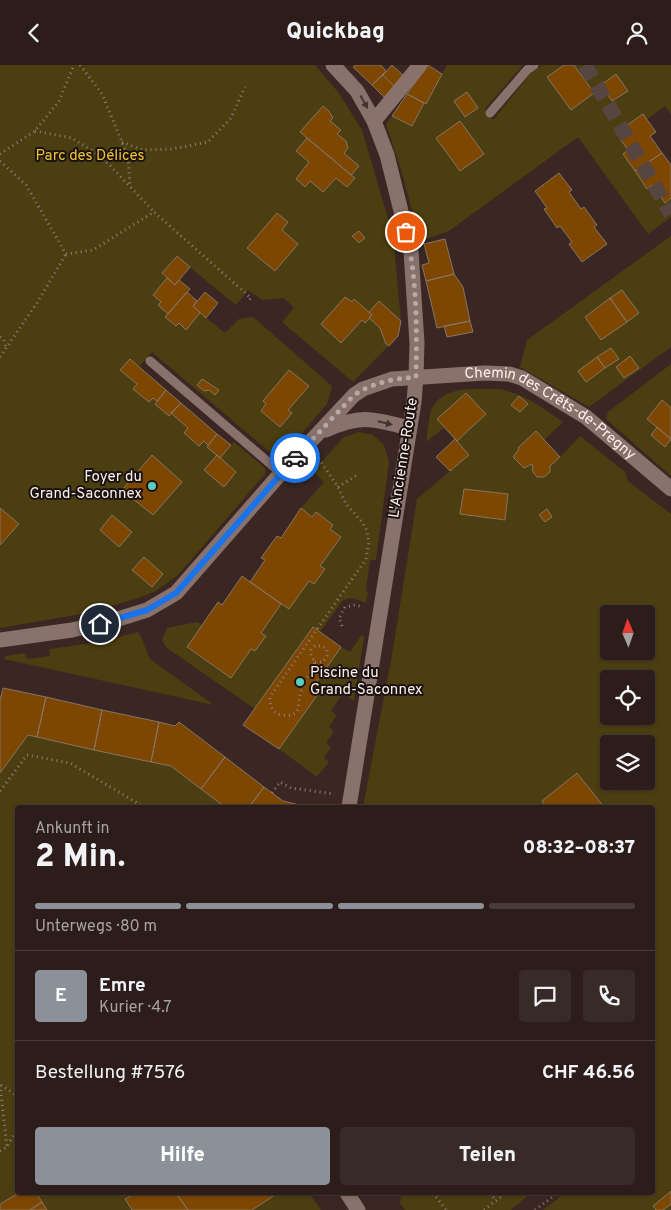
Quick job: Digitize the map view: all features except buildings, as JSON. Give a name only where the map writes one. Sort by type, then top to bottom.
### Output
[{"type":"street","name":"L'Ancienne-Route","points":[[333,65],[357,91],[374,121],[387,155],[411,251],[417,343],[416,377],[409,428],[350,802]]},
{"type":"street","points":[[374,121],[420,65]]},
{"type":"street","name":"Chemin des Crêts-de-Pregny","points":[[0,640],[72,630],[115,621],[147,610],[176,593],[281,473],[354,395],[363,389],[392,379],[485,373],[509,374],[522,378],[586,417],[671,489]]},
{"type":"street","points":[[319,433],[346,421],[361,419],[409,428]]},
{"type":"street","points":[[348,1195],[358,1210]]},
{"type":"lane","points":[[490,113],[527,70],[534,65]]},
{"type":"lane","points":[[150,361],[281,473]]},
{"type":"path","points":[[0,154],[35,131],[59,101],[74,65]]},
{"type":"path","points":[[80,65],[102,94],[122,142],[128,157],[130,185]]},
{"type":"path","points":[[122,142],[142,150],[172,149],[208,142],[231,118],[244,87]]},
{"type":"path","points":[[35,131],[72,138],[102,157],[154,212],[251,298],[248,301]]},
{"type":"path","points":[[0,161],[26,185],[66,254]]},
{"type":"path","points":[[0,357],[66,254],[92,250],[154,212]]},
{"type":"path","points":[[0,337],[4,340],[6,349]]},
{"type":"path","points":[[315,662],[300,695],[297,711],[287,716],[273,711],[270,705],[270,697],[366,559],[370,542],[367,531],[346,504],[338,487],[319,459]]},
{"type":"path","points":[[338,487],[357,475]]},
{"type":"path","points":[[342,625],[339,618],[345,607],[355,605],[362,607]]},
{"type":"path","points":[[315,646],[322,646],[327,649],[327,656],[323,662],[315,662],[311,656],[311,650],[315,646]]},
{"type":"path","points":[[0,791],[27,755],[70,763],[141,805]]},
{"type":"path","points":[[272,793],[280,782],[291,788],[350,802]]},
{"type":"path","points":[[0,1085],[15,1094]]},
{"type":"path","points":[[0,1085],[7,1147]]},
{"type":"path","points":[[0,1151],[7,1147],[15,1132]]},
{"type":"path","points":[[435,1195],[446,1210]]},
{"type":"path","points":[[492,1195],[496,1201]]},
{"type":"path","points":[[484,1210],[504,1195]]},
{"type":"path","points":[[535,1210],[555,1195]]},
{"type":"green space","name":"Parc des Délices","points":[[0,65],[315,65],[338,92],[362,130],[393,235],[401,321],[398,336],[353,382],[282,322],[294,308],[284,298],[262,300],[248,290],[236,305],[176,256],[162,273],[167,278],[153,295],[161,302],[158,305],[168,314],[165,317],[175,326],[179,323],[186,329],[200,313],[225,333],[239,319],[253,317],[332,386],[327,404],[279,460],[152,352],[139,367],[166,390],[155,403],[171,413],[188,428],[184,433],[199,446],[204,441],[208,445],[207,447],[220,458],[234,442],[265,468],[265,474],[178,575],[156,591],[139,598],[87,613],[0,628]]},
{"type":"green space","points":[[447,65],[523,65],[485,109],[493,120],[531,73],[542,65],[671,65],[671,114],[665,106],[647,119],[650,136],[671,165],[671,217],[648,234],[578,137],[449,231],[420,241],[402,173],[386,124],[392,116],[412,126]]},
{"type":"green space","points":[[671,236],[671,347],[589,407],[520,367],[527,340]]},
{"type":"green space","points":[[671,364],[671,476],[606,419],[608,412]]},
{"type":"green space","points":[[500,389],[509,391],[540,406],[563,422],[544,440],[560,457],[580,436],[625,472],[628,481],[671,514],[671,1210],[543,1210],[562,1195],[655,1195],[655,805],[363,805],[392,655],[417,499],[469,455],[444,428],[426,442],[429,418],[436,402],[451,392]]},
{"type":"green space","points":[[359,432],[373,435],[384,445],[389,462],[376,560],[370,560],[366,603],[352,598],[343,600],[320,632],[313,627],[255,709],[167,648],[162,640],[167,628],[197,622],[202,625],[187,648],[231,678],[251,649],[255,651],[265,636],[261,633],[281,604],[289,609],[309,581],[314,584],[325,569],[320,566],[341,536],[330,529],[332,524],[316,513],[312,517],[301,508],[324,482],[313,471],[344,437]]},
{"type":"green space","points":[[138,632],[150,659],[214,705],[4,659],[5,656],[25,653],[27,659],[50,656],[49,649],[100,642]]},
{"type":"green space","points":[[362,634],[364,637],[354,701],[343,693],[331,711],[337,715],[329,727],[334,731],[326,743],[331,747],[324,758],[329,762],[317,777],[279,749],[322,687],[316,683],[341,647],[350,652]]},
{"type":"green space","points":[[28,735],[171,766],[222,805],[15,805],[16,1195],[0,1204],[0,773]]},
{"type":"green space","points":[[37,1195],[132,1195],[125,1199],[132,1210],[47,1210]]},
{"type":"green space","points":[[177,1195],[310,1195],[321,1210],[188,1210]]},
{"type":"green space","points":[[401,1195],[529,1195],[511,1210],[405,1210],[400,1203]]},
{"type":"tunnel","points":[[585,65],[671,214]]},
{"type":"way so far","points":[[295,458],[354,395],[363,389],[392,379],[416,377],[417,343],[411,251],[406,232]]},
{"type":"place","name":"Foyer du Grand-Saconnex","points":[[152,486]]},
{"type":"place","name":"Piscine du Grand-Saconnex","points":[[300,682]]},
{"type":"route","points":[[100,624],[147,610],[176,593],[295,458]]}]
